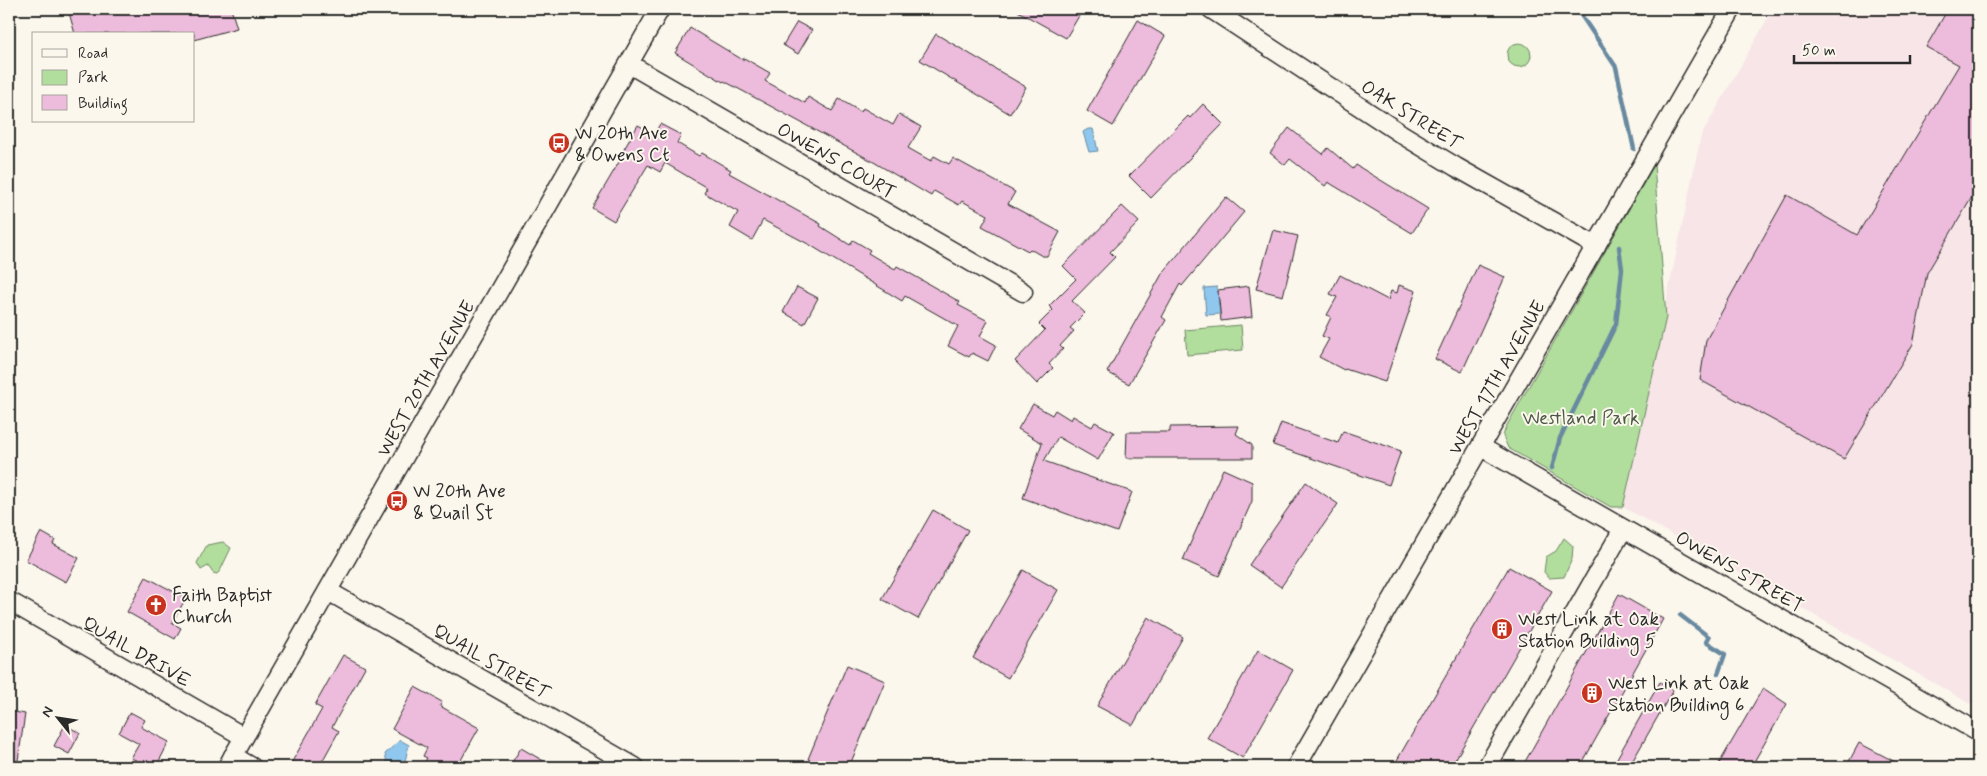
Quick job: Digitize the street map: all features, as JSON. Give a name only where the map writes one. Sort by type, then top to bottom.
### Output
[{"type":"street","name":"WEST 20TH AVENUE","points":[[230,762],[660,9]]},
{"type":"street","name":"OAK STREET","points":[[1211,9],[1403,135],[1596,246]]},
{"type":"street","name":"WEST 17TH AVENUE","points":[[1296,767],[1732,9]]},
{"type":"street","name":"OWENS COURT","points":[[629,64],[1023,292]]},
{"type":"street","name":"OWENS STREET","points":[[1481,447],[1978,732]]},
{"type":"street","points":[[1487,767],[1623,529]]},
{"type":"street","name":"QUAIL STREET","points":[[328,591],[635,767]]},
{"type":"street","name":"QUAIL DRIVE","points":[[9,601],[244,737]]},
{"type":"street","points":[[230,762],[252,767]]},
{"type":"shaded area","points":[[1773,9],[1978,9],[1978,708],[1623,507],[1701,136]]},
{"type":"green space","points":[[1519,43],[1528,46],[1531,55],[1528,64],[1519,67],[1510,64],[1507,55],[1510,46]]},
{"type":"green space","name":"Westland Park","points":[[1654,165],[1666,317],[1623,507],[1611,507],[1508,448],[1503,436],[1506,427]]},
{"type":"green space","points":[[1241,325],[1243,350],[1187,355],[1185,330]]},
{"type":"green space","points":[[1564,538],[1573,546],[1572,559],[1564,577],[1549,578],[1544,572],[1546,557],[1556,551]]},
{"type":"green space","points":[[223,542],[231,548],[220,571],[217,574],[213,573],[208,566],[201,570],[197,563],[207,545]]},
{"type":"water","points":[[1093,129],[1098,151],[1089,152],[1083,132]]},
{"type":"water","points":[[1217,287],[1220,314],[1206,315],[1204,288]]},
{"type":"water","points":[[400,740],[409,745],[404,765],[388,767],[385,754]]},
{"type":"building","points":[[68,9],[231,9],[237,28],[195,40],[195,32],[74,32]]},
{"type":"building","points":[[1014,9],[1083,9],[1066,38]]},
{"type":"building","points":[[1948,9],[1978,9],[1978,187],[1927,273],[1913,344],[1844,459],[1700,380],[1706,340],[1787,195],[1857,235],[1959,65],[1926,47]]},
{"type":"building","points":[[1138,20],[1165,36],[1113,126],[1087,111]]},
{"type":"building","points":[[797,22],[812,30],[798,54],[783,45]]},
{"type":"building","points":[[690,28],[743,60],[744,58],[770,73],[765,81],[805,103],[808,97],[832,111],[839,99],[861,112],[863,108],[893,125],[899,114],[921,127],[908,148],[931,161],[934,156],[949,164],[953,158],[1015,192],[1008,204],[1060,232],[1047,256],[1042,256],[1030,249],[1028,251],[982,226],[988,215],[962,201],[959,205],[934,191],[931,196],[872,161],[723,82],[675,53]]},
{"type":"building","points":[[936,34],[1026,87],[1010,114],[920,60]]},
{"type":"building","points":[[1203,104],[1223,124],[1151,198],[1129,176],[1188,116],[1190,118]]},
{"type":"building","points":[[660,124],[681,135],[677,143],[699,156],[702,153],[731,170],[729,173],[821,224],[820,226],[850,245],[853,240],[870,250],[868,253],[895,269],[897,266],[960,302],[958,305],[988,321],[980,336],[996,345],[988,361],[972,353],[969,357],[948,346],[958,326],[905,296],[902,301],[810,245],[763,220],[752,240],[730,227],[738,212],[704,193],[707,188],[665,163],[660,172],[648,165],[614,221],[592,208],[625,152],[623,151],[638,125],[654,134]]},
{"type":"building","points":[[1289,128],[1323,154],[1328,148],[1353,169],[1356,165],[1428,209],[1412,233],[1328,182],[1325,186],[1290,159],[1285,165],[1270,153]]},
{"type":"building","points":[[1226,197],[1244,212],[1182,286],[1180,284],[1162,317],[1166,320],[1129,384],[1107,372],[1162,274]]},
{"type":"building","points":[[1122,206],[1139,222],[1110,252],[1115,257],[1072,301],[1085,313],[1070,328],[1074,331],[1060,346],[1063,349],[1049,364],[1053,368],[1037,384],[1015,361],[1045,330],[1039,324],[1053,310],[1049,306],[1076,279],[1063,266]]},
{"type":"building","points":[[1273,230],[1298,236],[1283,296],[1256,289]]},
{"type":"building","points":[[1478,265],[1505,277],[1462,372],[1435,359]]},
{"type":"building","points":[[1340,275],[1388,300],[1391,291],[1397,293],[1399,285],[1416,291],[1385,382],[1344,370],[1319,357],[1329,339],[1322,336],[1331,317],[1327,315],[1337,297],[1330,294]]},
{"type":"building","points":[[1249,286],[1252,317],[1221,321],[1218,290]]},
{"type":"building","points":[[797,287],[818,298],[804,324],[783,312]]},
{"type":"building","points":[[1033,404],[1052,415],[1055,410],[1071,420],[1073,416],[1092,427],[1095,422],[1114,432],[1098,460],[1058,437],[1044,461],[1132,492],[1117,532],[1023,498],[1042,443],[1018,429]]},
{"type":"building","points":[[1281,423],[1338,443],[1343,431],[1401,451],[1389,485],[1273,445]]},
{"type":"building","points":[[1239,426],[1236,434],[1252,445],[1252,458],[1126,458],[1127,432],[1170,432],[1170,427]]},
{"type":"building","points":[[1223,469],[1252,482],[1252,501],[1219,576],[1183,560]]},
{"type":"building","points":[[1306,482],[1338,504],[1281,587],[1249,565]]},
{"type":"building","points":[[933,510],[968,530],[918,619],[882,599]]},
{"type":"building","points":[[41,532],[55,540],[53,544],[79,558],[66,582],[26,560]]},
{"type":"building","points":[[1509,567],[1552,591],[1451,767],[1393,767]]},
{"type":"building","points":[[1023,570],[1058,590],[1008,678],[973,658]]},
{"type":"building","name":"Faith Baptist Church","points":[[146,577],[186,598],[172,623],[181,628],[175,639],[127,612]]},
{"type":"building","name":"West Link at Oak Station Building 6","points":[[1619,594],[1663,619],[1580,767],[1522,767]]},
{"type":"building","points":[[1148,617],[1183,637],[1133,725],[1097,706]]},
{"type":"building","points":[[1258,650],[1293,670],[1243,758],[1207,738]]},
{"type":"building","points":[[343,655],[365,667],[332,727],[339,731],[319,767],[289,767],[322,709],[315,705]]},
{"type":"building","points":[[847,665],[885,681],[849,767],[827,767],[808,759]]},
{"type":"building","points":[[1660,682],[1673,690],[1629,767],[1612,767]]},
{"type":"building","points":[[415,687],[442,702],[440,706],[479,728],[457,767],[422,767],[427,758],[423,756],[427,748],[392,729]]},
{"type":"building","points":[[1763,688],[1787,704],[1751,767],[1717,767]]},
{"type":"building","points":[[9,711],[25,714],[17,767],[9,767]]},
{"type":"building","points":[[130,712],[145,720],[141,727],[169,742],[156,767],[134,767],[138,761],[131,758],[139,744],[119,733]]},
{"type":"building","points":[[65,725],[80,733],[69,754],[54,746]]},
{"type":"building","points":[[1859,743],[1905,767],[1846,767]]},
{"type":"building","points":[[521,748],[554,767],[509,767]]},
{"type":"waterway","points":[[1577,9],[1616,67],[1634,149]]},
{"type":"waterway","points":[[1552,468],[1560,438],[1616,324],[1622,269],[1619,247]]},
{"type":"waterway","points":[[1680,615],[1709,637],[1706,642],[1725,654],[1718,674]]},
{"type":"place","name":"W 20th Ave & Owens Ct","points":[[559,143]]},
{"type":"place","name":"W 20th Ave & Quail St","points":[[397,501]]},
{"type":"place","name":"Faith Baptist Church","points":[[156,605]]},
{"type":"place","name":"West Link at Oak Station Building 5","points":[[1502,629]]},
{"type":"place","name":"West Link at Oak Station Building 6","points":[[1592,693]]}]
